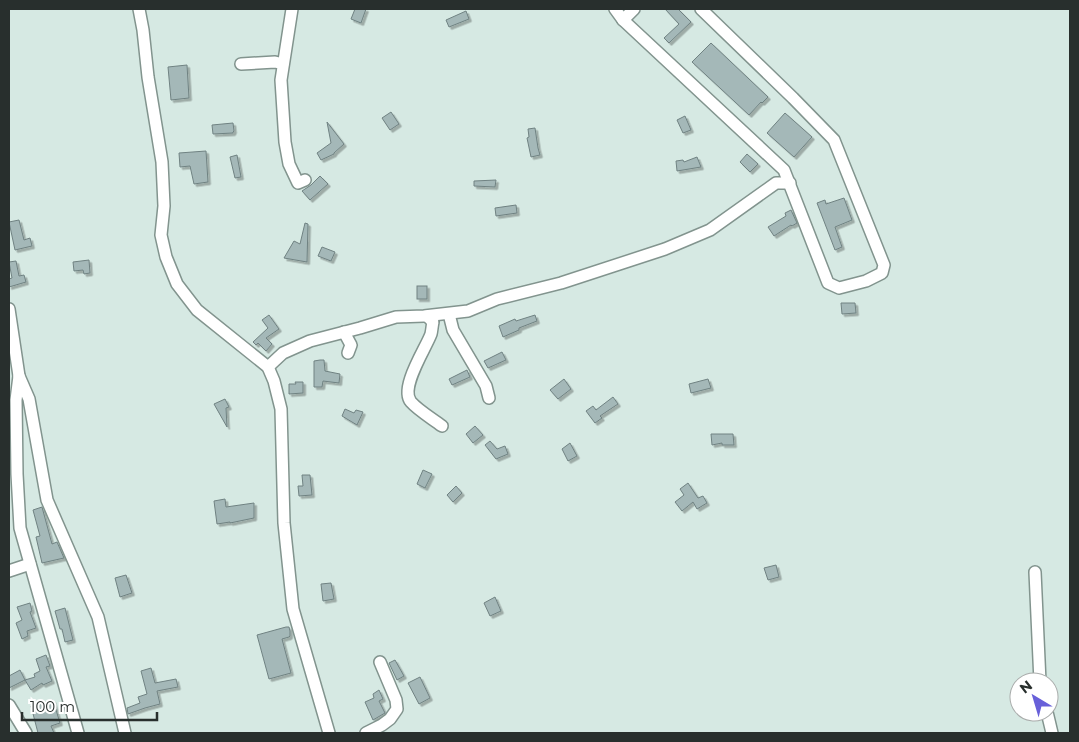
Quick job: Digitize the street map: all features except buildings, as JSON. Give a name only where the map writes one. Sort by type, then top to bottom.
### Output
[{"type":"street","points":[[139,9],[162,162],[164,206],[161,235],[166,257],[177,284],[197,310],[268,367],[274,381],[281,409],[284,523],[293,609],[329,733]]},
{"type":"street","points":[[292,9],[281,80],[286,150],[289,164],[298,183],[305,180]]},
{"type":"street","points":[[615,9],[623,20],[784,170],[828,282],[839,288],[866,281],[882,273],[884,265],[834,140],[702,9]]},
{"type":"street","points":[[623,20],[634,9]]},
{"type":"street","points":[[241,64],[275,62],[283,64]]},
{"type":"street","points":[[268,367],[283,353],[310,341],[396,317],[468,312],[497,299],[561,283],[664,249],[710,230],[776,183],[790,183]]},
{"type":"street","points":[[9,309],[19,376],[29,399],[47,500],[98,617],[126,733]]},
{"type":"street","points":[[449,314],[453,330],[486,386],[489,398]]},
{"type":"street","points":[[427,316],[433,322],[432,333],[415,366],[408,397],[412,403],[442,426]]},
{"type":"street","points":[[344,332],[350,345],[348,353]]},
{"type":"street","points":[[19,376],[16,400],[20,528],[78,733]]},
{"type":"street","points":[[9,571],[30,564]]},
{"type":"street","points":[[1035,572],[1040,672]]},
{"type":"street","points":[[366,733],[390,719],[396,708],[396,700],[380,662]]},
{"type":"street","points":[[9,705],[26,733]]}]
